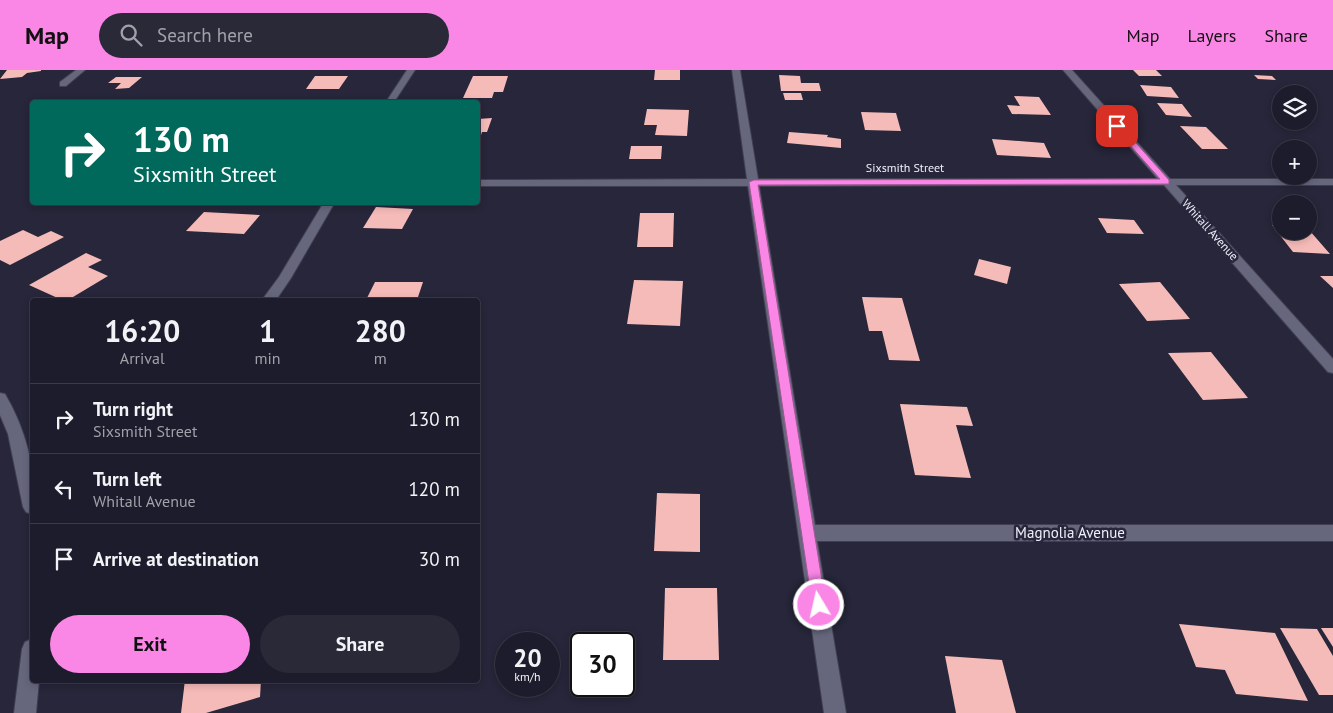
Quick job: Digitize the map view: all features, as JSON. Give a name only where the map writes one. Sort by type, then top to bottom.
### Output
[{"type":"street","points":[[63,84],[81,70]]},
{"type":"street","points":[[391,100],[410,70]]},
{"type":"street","points":[[736,70],[835,713]]},
{"type":"street","name":"Whitall Avenue","points":[[1067,70],[1333,368]]},
{"type":"street","name":"Sixsmith Street","points":[[480,183],[1333,182]]},
{"type":"street","points":[[270,298],[285,278],[328,205]]},
{"type":"street","points":[[0,398],[26,452],[30,489]]},
{"type":"street","name":"Magnolia Avenue","points":[[808,533],[1333,533]]},
{"type":"street","points":[[25,713],[30,667]]},
{"type":"building","points":[[7,70],[41,71],[27,73],[22,77],[0,79]]},
{"type":"building","points":[[655,70],[680,70],[680,80],[654,80]]},
{"type":"building","points":[[1133,70],[1156,70],[1162,76],[1139,76]]},
{"type":"building","points":[[779,75],[800,76],[801,83],[819,83],[821,91],[781,91]]},
{"type":"building","points":[[1254,75],[1272,76],[1276,80],[1258,79]]},
{"type":"building","points":[[315,76],[348,76],[339,89],[306,89]]},
{"type":"building","points":[[473,76],[508,76],[503,92],[494,92],[492,98],[463,98]]},
{"type":"building","points":[[116,77],[142,77],[129,88],[115,89],[121,83],[108,83]]},
{"type":"building","points":[[1140,85],[1171,87],[1179,98],[1147,96]]},
{"type":"building","points":[[783,93],[801,93],[803,100],[785,100]]},
{"type":"building","points":[[1014,96],[1039,97],[1051,115],[1012,114],[1007,105],[1020,106]]},
{"type":"building","points":[[1157,103],[1182,104],[1192,117],[1166,115]]},
{"type":"building","points":[[647,109],[689,110],[687,136],[655,135],[657,125],[644,125]]},
{"type":"building","points":[[861,112],[896,113],[901,131],[865,130]]},
{"type":"building","points":[[492,118],[487,132],[482,132],[480,138],[480,119]]},
{"type":"building","points":[[1180,126],[1206,127],[1228,149],[1202,149]]},
{"type":"building","points":[[789,132],[828,135],[827,137],[841,139],[841,148],[787,143]]},
{"type":"building","points":[[992,139],[1044,143],[1051,158],[997,155]]},
{"type":"building","points":[[631,146],[662,146],[661,159],[629,159]]},
{"type":"building","points":[[376,207],[413,209],[402,229],[363,228]]},
{"type":"building","points":[[204,212],[260,215],[244,234],[186,231]]},
{"type":"building","points":[[640,213],[674,213],[673,247],[637,247]]},
{"type":"building","points":[[1098,218],[1134,220],[1144,234],[1107,233]]},
{"type":"building","points":[[23,230],[38,237],[51,231],[64,237],[10,265],[0,260],[0,241]]},
{"type":"building","points":[[1317,239],[1330,254],[1293,252],[1284,240]]},
{"type":"building","points":[[86,253],[102,260],[88,267],[108,276],[71,298],[58,298],[29,285]]},
{"type":"building","points":[[979,259],[1011,267],[1007,284],[974,275]]},
{"type":"building","points":[[1320,276],[1333,276],[1333,288]]},
{"type":"building","points":[[634,280],[683,281],[680,326],[627,324]]},
{"type":"building","points":[[375,282],[423,282],[418,297],[367,298]]},
{"type":"building","points":[[1160,282],[1190,319],[1147,321],[1119,284]]},
{"type":"building","points":[[862,297],[902,298],[920,361],[889,360],[882,331],[869,331]]},
{"type":"building","points":[[1211,352],[1248,398],[1203,400],[1168,353]]},
{"type":"building","points":[[900,404],[967,407],[973,426],[956,425],[971,478],[915,475]]},
{"type":"building","points":[[657,493],[700,494],[700,552],[654,551]]},
{"type":"building","points":[[665,588],[717,588],[719,660],[663,660]]},
{"type":"building","points":[[1179,624],[1275,633],[1308,701],[1236,694],[1225,670],[1196,667]]},
{"type":"building","points":[[1280,628],[1317,629],[1333,656],[1333,695],[1319,695]]},
{"type":"building","points":[[1321,628],[1333,628],[1333,647]]},
{"type":"building","points":[[945,656],[1002,660],[1016,713],[956,713]]},
{"type":"building","points":[[185,683],[261,683],[260,697],[206,713],[181,713]]},
{"type":"route","points":[[819,605],[754,182],[1166,182],[1117,126]]}]
